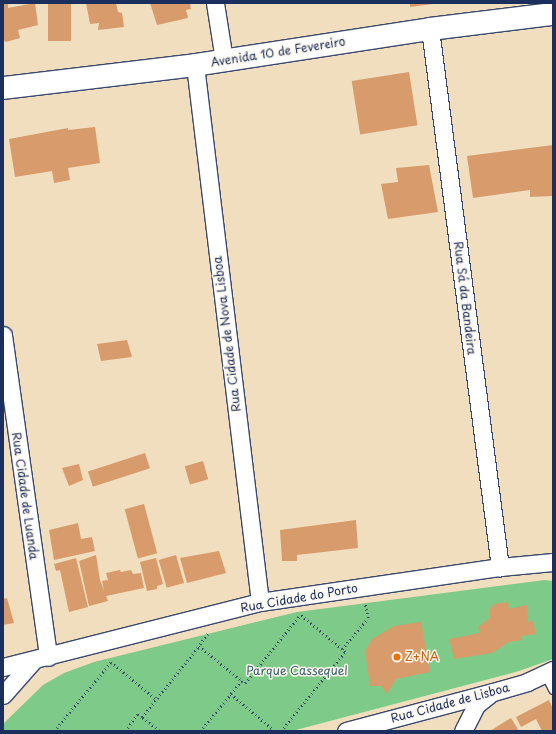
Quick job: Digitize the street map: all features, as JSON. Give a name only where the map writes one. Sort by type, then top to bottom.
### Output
[{"type":"street","points":[[215,3],[224,60]]},
{"type":"street","name":"Avenida 10 de Fevereiro","points":[[3,88],[195,65],[430,29],[553,14]]},
{"type":"street","name":"Rua Sá da Bandeira","points":[[430,29],[500,567]]},
{"type":"street","name":"Rua Cidade de Nova Lisboa","points":[[195,65],[260,602]]},
{"type":"street","name":"Rua Cidade de Luanda","points":[[3,335],[41,659]]},
{"type":"street","name":"Rua Cidade do Porto","points":[[3,668],[260,602],[500,567],[552,563]]},
{"type":"street","points":[[3,695],[41,659]]},
{"type":"street","name":"Rua Cidade de Lisboa","points":[[349,730],[551,678]]},
{"type":"street","points":[[463,731],[476,705],[493,692]]},
{"type":"street","points":[[349,730],[382,731]]},
{"type":"path","points":[[342,649],[368,618],[365,603]]},
{"type":"path","points":[[281,731],[345,652],[297,612]]},
{"type":"path","points":[[199,646],[245,683],[300,615]]},
{"type":"path","points":[[142,716],[208,634]]},
{"type":"path","points":[[54,731],[111,662],[156,699]]},
{"type":"path","points":[[200,731],[242,681]]},
{"type":"path","points":[[231,694],[275,731]]},
{"type":"path","points":[[125,731],[138,714],[159,731]]},
{"type":"green space","name":"Parque Cassequel","points":[[545,580],[553,581],[553,659],[519,671],[292,731],[3,731],[3,724],[43,685],[64,673],[94,662],[297,612]]},
{"type":"building","points":[[8,3],[8,8],[35,3],[38,25],[18,30],[20,38],[6,42],[3,40],[3,4]]},
{"type":"building","points":[[48,3],[71,3],[71,41],[48,41]]},
{"type":"building","points":[[86,3],[116,3],[118,12],[122,13],[124,27],[98,30],[99,23],[90,24]]},
{"type":"building","points":[[150,3],[190,3],[191,9],[186,10],[188,18],[157,25]]},
{"type":"building","points":[[410,3],[433,3],[433,4],[410,7]]},
{"type":"building","points":[[409,72],[417,125],[360,134],[352,81]]},
{"type":"building","points":[[95,127],[100,163],[68,168],[70,180],[54,183],[52,171],[15,177],[9,139],[68,128],[68,130]]},
{"type":"building","points":[[553,145],[553,196],[530,197],[530,190],[473,198],[467,156]]},
{"type":"building","points":[[429,165],[438,212],[388,219],[381,184],[398,182],[396,168]]},
{"type":"building","points":[[127,340],[132,357],[101,361],[97,344]]},
{"type":"building","points":[[145,453],[150,468],[93,487],[88,472]]},
{"type":"building","points":[[203,461],[208,479],[190,485],[185,466]]},
{"type":"building","points":[[79,464],[83,480],[69,486],[62,468]]},
{"type":"building","points":[[144,504],[157,553],[138,558],[125,509]]},
{"type":"building","points":[[356,520],[358,548],[297,555],[297,561],[282,561],[280,530]]},
{"type":"building","points":[[78,523],[81,539],[92,537],[95,551],[54,560],[49,530]]},
{"type":"building","points":[[219,551],[226,573],[187,583],[180,558]]},
{"type":"building","points":[[96,555],[100,580],[104,591],[102,581],[108,580],[106,573],[120,570],[121,572],[131,570],[133,574],[141,573],[144,588],[106,596],[108,601],[89,606],[79,561]]},
{"type":"building","points":[[176,555],[184,583],[167,588],[159,560]]},
{"type":"building","points":[[76,558],[88,607],[69,612],[60,570],[56,571],[54,564]]},
{"type":"building","points":[[156,558],[163,584],[157,586],[157,589],[147,591],[140,562]]},
{"type":"building","points":[[7,598],[14,623],[3,625],[3,599]]},
{"type":"building","points":[[508,602],[509,609],[527,605],[528,622],[533,621],[536,634],[521,636],[522,640],[509,642],[492,653],[454,659],[449,639],[480,633],[478,627],[490,618],[489,610],[494,604]]},
{"type":"building","name":"Z+NA","points":[[421,622],[430,672],[396,679],[387,694],[381,686],[370,686],[365,651],[372,639],[394,626]]},
{"type":"building","points":[[549,700],[553,709],[553,731],[542,731],[536,719],[521,727],[516,717]]},
{"type":"building","points":[[511,718],[519,731],[490,731]]},
{"type":"place","name":"Z+NA","points":[[397,657]]}]
